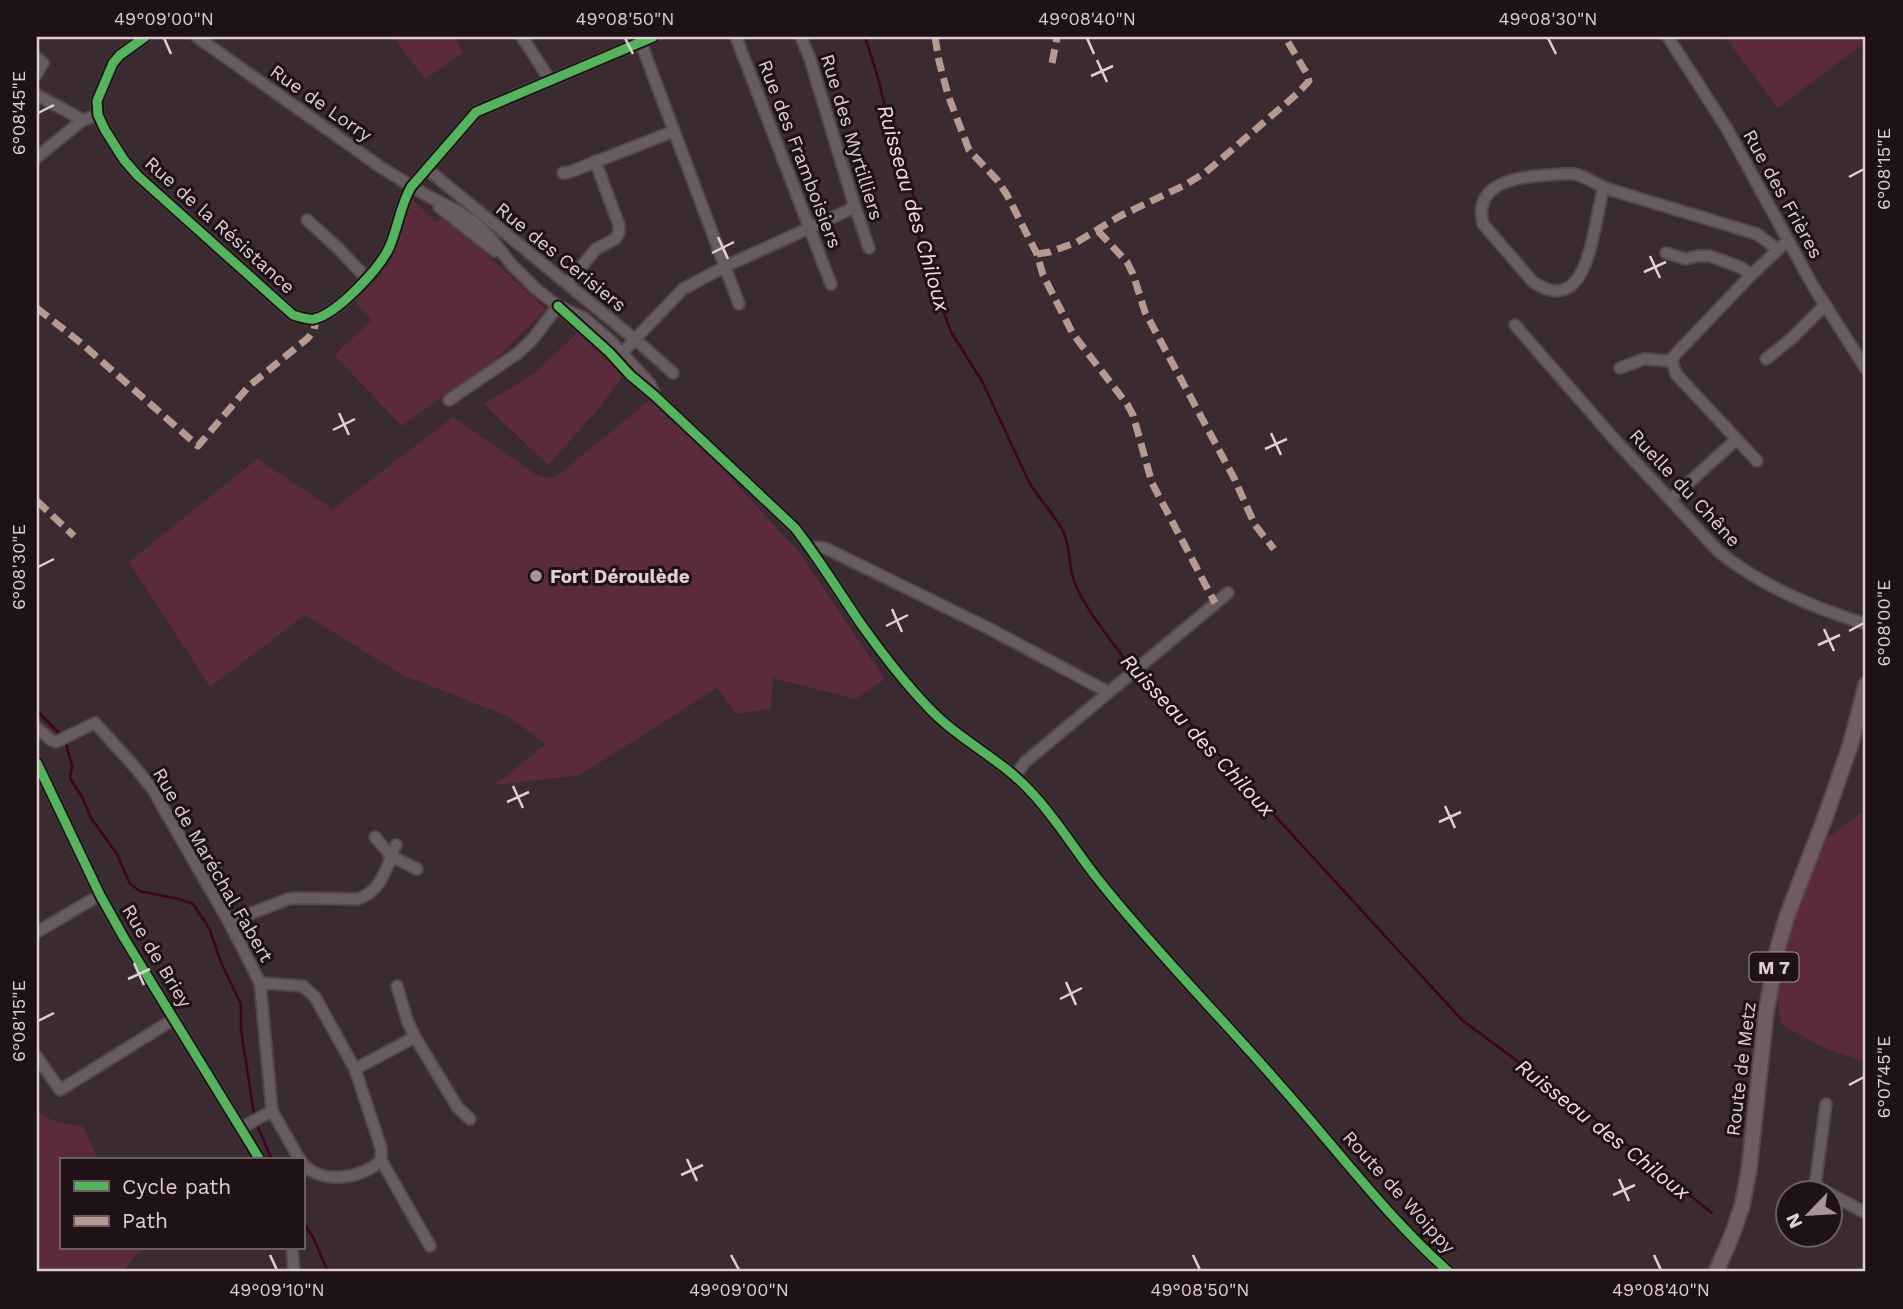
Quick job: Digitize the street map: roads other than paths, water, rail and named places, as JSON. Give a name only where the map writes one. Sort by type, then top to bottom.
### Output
[{"type":"main road","name":"Route de Metz","points":[[1713,1272],[1732,1235],[1742,1206],[1749,1170],[1766,1013],[1778,947],[1851,743],[1866,685]]},
{"type":"street","points":[[37,157],[83,120],[99,115],[97,101],[113,63],[145,37]]},
{"type":"street","name":"Rue de Lorry","points":[[197,37],[426,195],[619,356],[630,375],[794,528],[862,625],[929,709],[953,731],[1015,776]]},
{"type":"street","points":[[522,37],[550,80]]},
{"type":"street","name":"Rue de la Résistance","points":[[99,115],[113,145],[138,176],[293,314],[305,319],[316,319],[330,312],[367,279],[390,246],[405,197],[411,187],[477,112],[640,39],[653,37]]},
{"type":"street","name":"Rue des Framboisiers","points":[[736,37],[814,225],[831,284]]},
{"type":"street","name":"Rue des Myrtilliers","points":[[801,37],[869,247]]},
{"type":"street","name":"Rue des Frières","points":[[1668,37],[1726,127],[1788,242],[1866,369]]},
{"type":"street","points":[[640,39],[739,304]]},
{"type":"street","points":[[37,58],[43,63],[37,74]]},
{"type":"street","points":[[37,95],[83,120]]},
{"type":"street","points":[[563,173],[674,131]]},
{"type":"street","points":[[566,284],[596,249],[613,241],[619,233],[619,225],[595,161]]},
{"type":"street","name":"Rue des Cerisiers","points":[[427,169],[673,373]]},
{"type":"street","points":[[1604,187],[1586,265],[1575,283],[1561,291],[1542,288],[1533,282],[1483,224],[1480,214],[1481,205],[1490,191],[1501,183],[1574,174],[1604,187],[1757,234],[1777,249]]},
{"type":"street","points":[[619,356],[679,292],[726,266],[849,210],[854,204]]},
{"type":"street","points":[[307,220],[367,279]]},
{"type":"street","points":[[1757,461],[1676,374],[1672,361],[1751,275],[1788,242]]},
{"type":"street","points":[[1666,253],[1686,259],[1710,256],[1742,268],[1751,275]]},
{"type":"street","points":[[449,400],[518,353],[532,340],[558,306]]},
{"type":"street","points":[[1766,359],[1827,307]]},
{"type":"street","name":"Ruelle du Chêne","points":[[1515,324],[1615,440],[1718,551],[1759,581],[1866,624]]},
{"type":"street","points":[[1620,368],[1644,359],[1672,361]]},
{"type":"street","points":[[1674,496],[1737,439]]},
{"type":"street","points":[[811,550],[816,547],[825,548],[988,628],[1108,692]]},
{"type":"street","points":[[1015,776],[1024,762],[1228,593]]},
{"type":"street","name":"Rue de Maréchal Fabert","points":[[37,728],[55,742],[95,723],[134,766],[162,803],[260,982]]},
{"type":"street","name":"Rue de Briey","points":[[37,763],[100,895],[174,1019],[244,1127],[259,1158]]},
{"type":"street","name":"Route de Woippy","points":[[1015,776],[1055,820],[1096,877],[1131,919],[1324,1135],[1390,1214],[1449,1272]]},
{"type":"street","points":[[375,837],[391,856],[417,869]]},
{"type":"street","points":[[229,922],[288,899],[365,897],[380,883],[396,845]]},
{"type":"street","points":[[37,932],[100,895]]},
{"type":"street","points":[[299,1158],[268,1113],[260,982],[297,984],[311,991],[355,1069],[381,1147],[381,1160],[430,1246]]},
{"type":"street","points":[[397,986],[415,1037],[458,1108],[470,1119]]},
{"type":"street","points":[[37,1057],[60,1090],[174,1019]]},
{"type":"street","points":[[355,1069],[415,1037]]},
{"type":"street","points":[[1826,1104],[1815,1186],[1866,1213]]},
{"type":"street","points":[[244,1127],[268,1113]]},
{"type":"street","points":[[304,1165],[316,1174],[328,1177],[348,1176],[374,1168],[381,1160]]},
{"type":"street","points":[[292,1250],[294,1272]]},
{"type":"waterway","name":"Ruisseau des Chiloux","points":[[865,37],[901,168],[918,205],[918,234],[924,258],[951,332],[982,381],[1029,482],[1063,531],[1075,584],[1094,617],[1132,669]]},
{"type":"waterway","name":"Ruisseau des Chiloux","points":[[1137,674],[1169,700],[1462,1020],[1595,1119],[1712,1213]]},
{"type":"waterway","points":[[37,711],[61,735]]},
{"type":"waterway","points":[[65,740],[72,766],[70,778],[91,818],[117,854],[130,884],[140,891],[193,904],[209,928],[222,965],[241,1004],[241,1029],[254,1115]]},
{"type":"waterway","points":[[257,1125],[271,1158]]},
{"type":"waterway","points":[[304,1224],[328,1272]]},
{"type":"place","name":"Fort Déroulède","points":[[536,576]]}]
